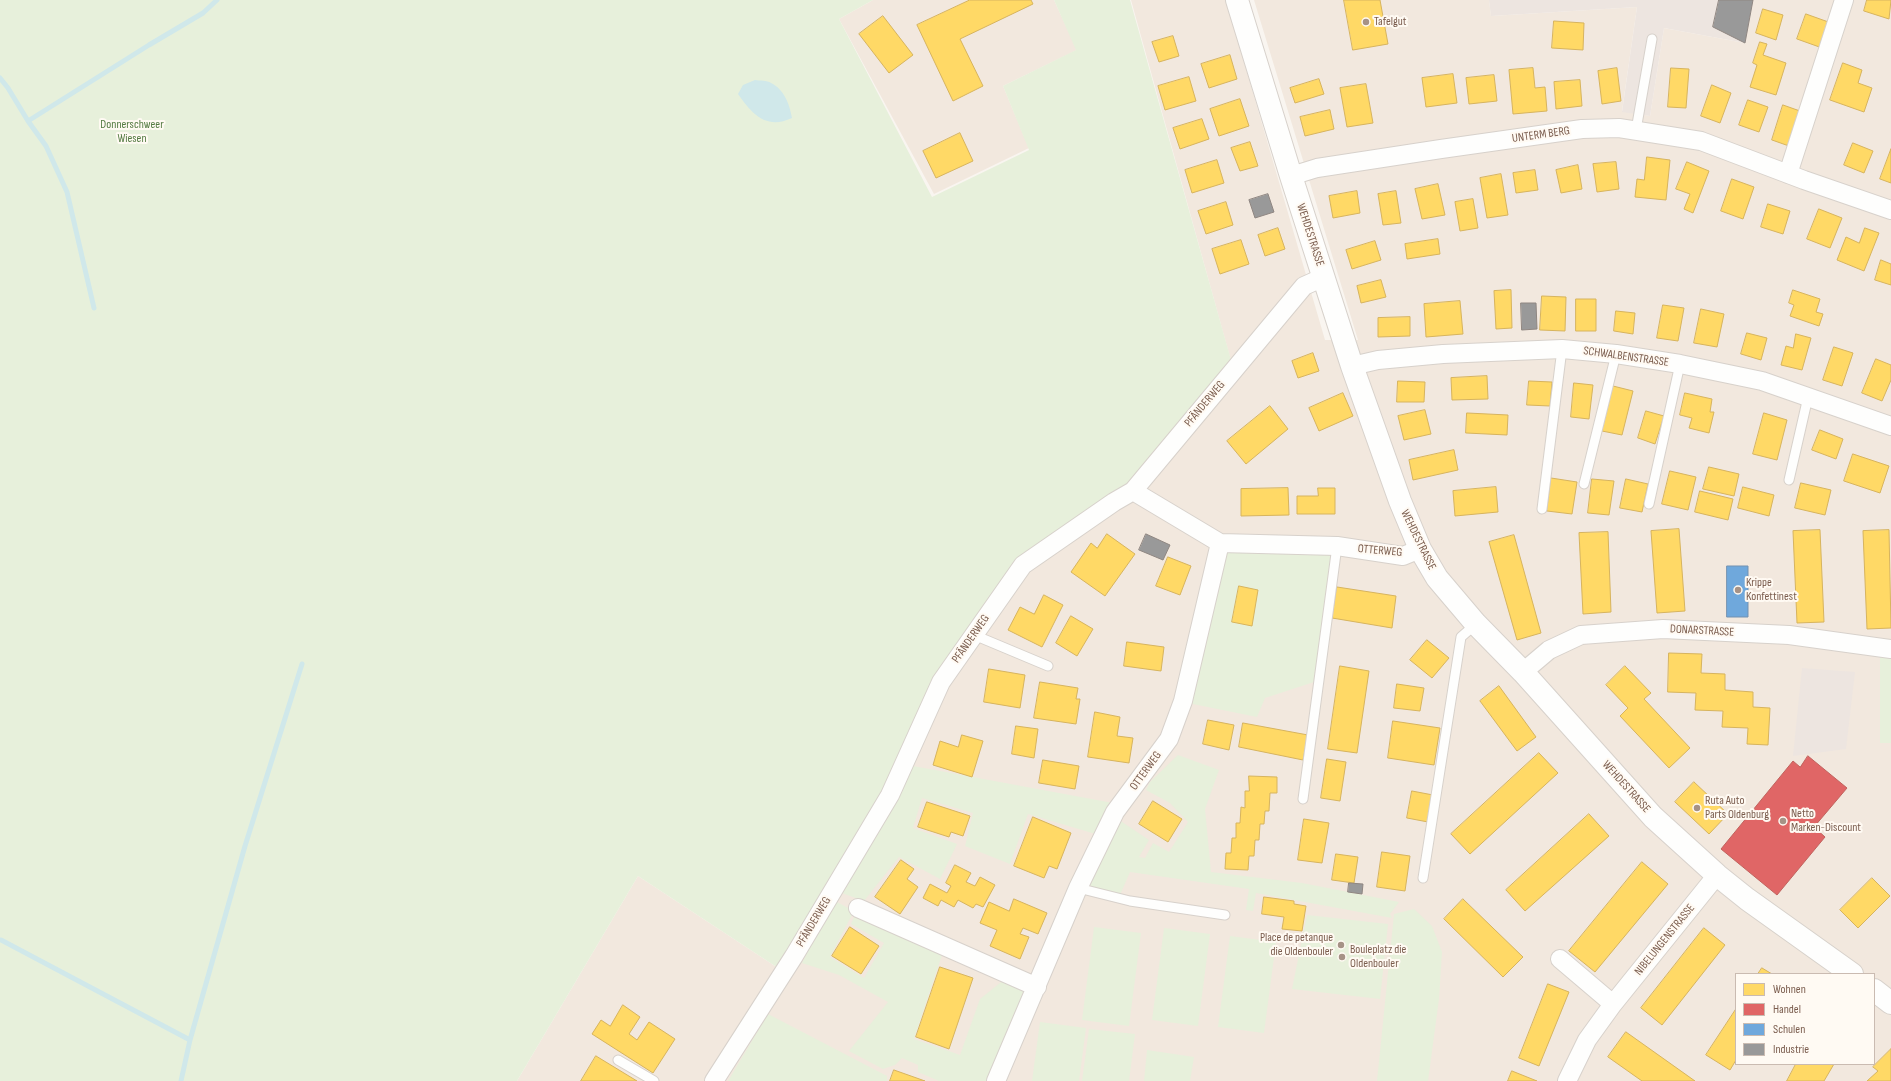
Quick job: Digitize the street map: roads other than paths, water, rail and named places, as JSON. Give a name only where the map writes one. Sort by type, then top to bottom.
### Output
[{"type":"street","name":"WEHDESTRASSE","points":[[1237,0],[1291,176],[1352,366],[1400,501],[1420,549],[1437,578],[1476,624],[1523,672],[1653,817],[1746,899],[1851,973]]},
{"type":"street","points":[[1788,174],[1844,0]]},
{"type":"street","name":"UNTERM BERG","points":[[1291,176],[1317,168],[1582,129],[1619,128],[1701,141],[1788,174],[1891,210]]},
{"type":"street","name":"PFÄNDERWEG","points":[[714,1081],[794,956],[890,795],[941,682],[1023,565],[1114,502],[1133,491],[1304,286],[1324,277]]},
{"type":"street","name":"SCHWALBENSTRASSE","points":[[1352,366],[1378,360],[1443,354],[1562,349],[1616,354],[1680,364],[1762,381],[1891,426]]},
{"type":"street","name":"OTTERWEG","points":[[1133,491],[1220,543],[1337,546],[1403,556],[1420,549]]},
{"type":"street","name":"OTTERWEG","points":[[996,1081],[1038,987],[1078,888],[1115,812],[1169,739],[1183,700],[1220,543]]},
{"type":"street","name":"DONARSTRASSE","points":[[1523,672],[1549,650],[1581,636],[1663,629],[1789,636],[1891,649]]},
{"type":"street","name":"NIBELUNGENSTRASSE","points":[[1567,1081],[1587,1040],[1613,1004],[1717,875]]},
{"type":"street","points":[[858,908],[1038,987]]},
{"type":"street","points":[[1560,959],[1613,1004]]},
{"type":"street","points":[[1875,991],[1891,1003]]},
{"type":"lane","points":[[1636,130],[1652,39]]},
{"type":"lane","points":[[1542,509],[1562,349]]},
{"type":"lane","points":[[1584,484],[1616,354]]},
{"type":"lane","points":[[1649,504],[1680,364]]},
{"type":"lane","points":[[1789,480],[1808,397]]},
{"type":"lane","points":[[1303,799],[1337,546]]},
{"type":"lane","points":[[1423,878],[1460,637],[1476,624]]},
{"type":"lane","points":[[974,635],[1048,666]]},
{"type":"lane","points":[[1078,888],[1130,901],[1225,915]]},
{"type":"lane","points":[[618,1060],[654,1081]]},
{"type":"water","points":[[755,80],[769,82],[783,93],[790,108],[792,118],[775,122],[767,121],[754,114],[738,94],[743,85]]},
{"type":"waterway","points":[[0,78],[8,88],[28,121],[203,13],[217,0]]},
{"type":"waterway","points":[[28,121],[46,146],[67,192],[94,308]]},
{"type":"waterway","points":[[181,1081],[190,1040],[245,846],[302,664]]},
{"type":"waterway","points":[[1,940],[190,1040]]},
{"type":"place","name":"Tafelgut","points":[[1366,22]]},
{"type":"place","name":"Krippe Konfettinest","points":[[1738,590]]},
{"type":"place","name":"Ruta Auto Parts Oldenburg","points":[[1697,808]]},
{"type":"place","name":"Netto Marken-Discount","points":[[1783,821]]},
{"type":"place","name":"Place de petanque die Oldenbouler","points":[[1341,945]]},
{"type":"place","name":"Bouleplatz die Oldenbouler","points":[[1342,957]]},
{"type":"park label","name":"Donnerschweer Wiesen","points":[[132,132]]}]
